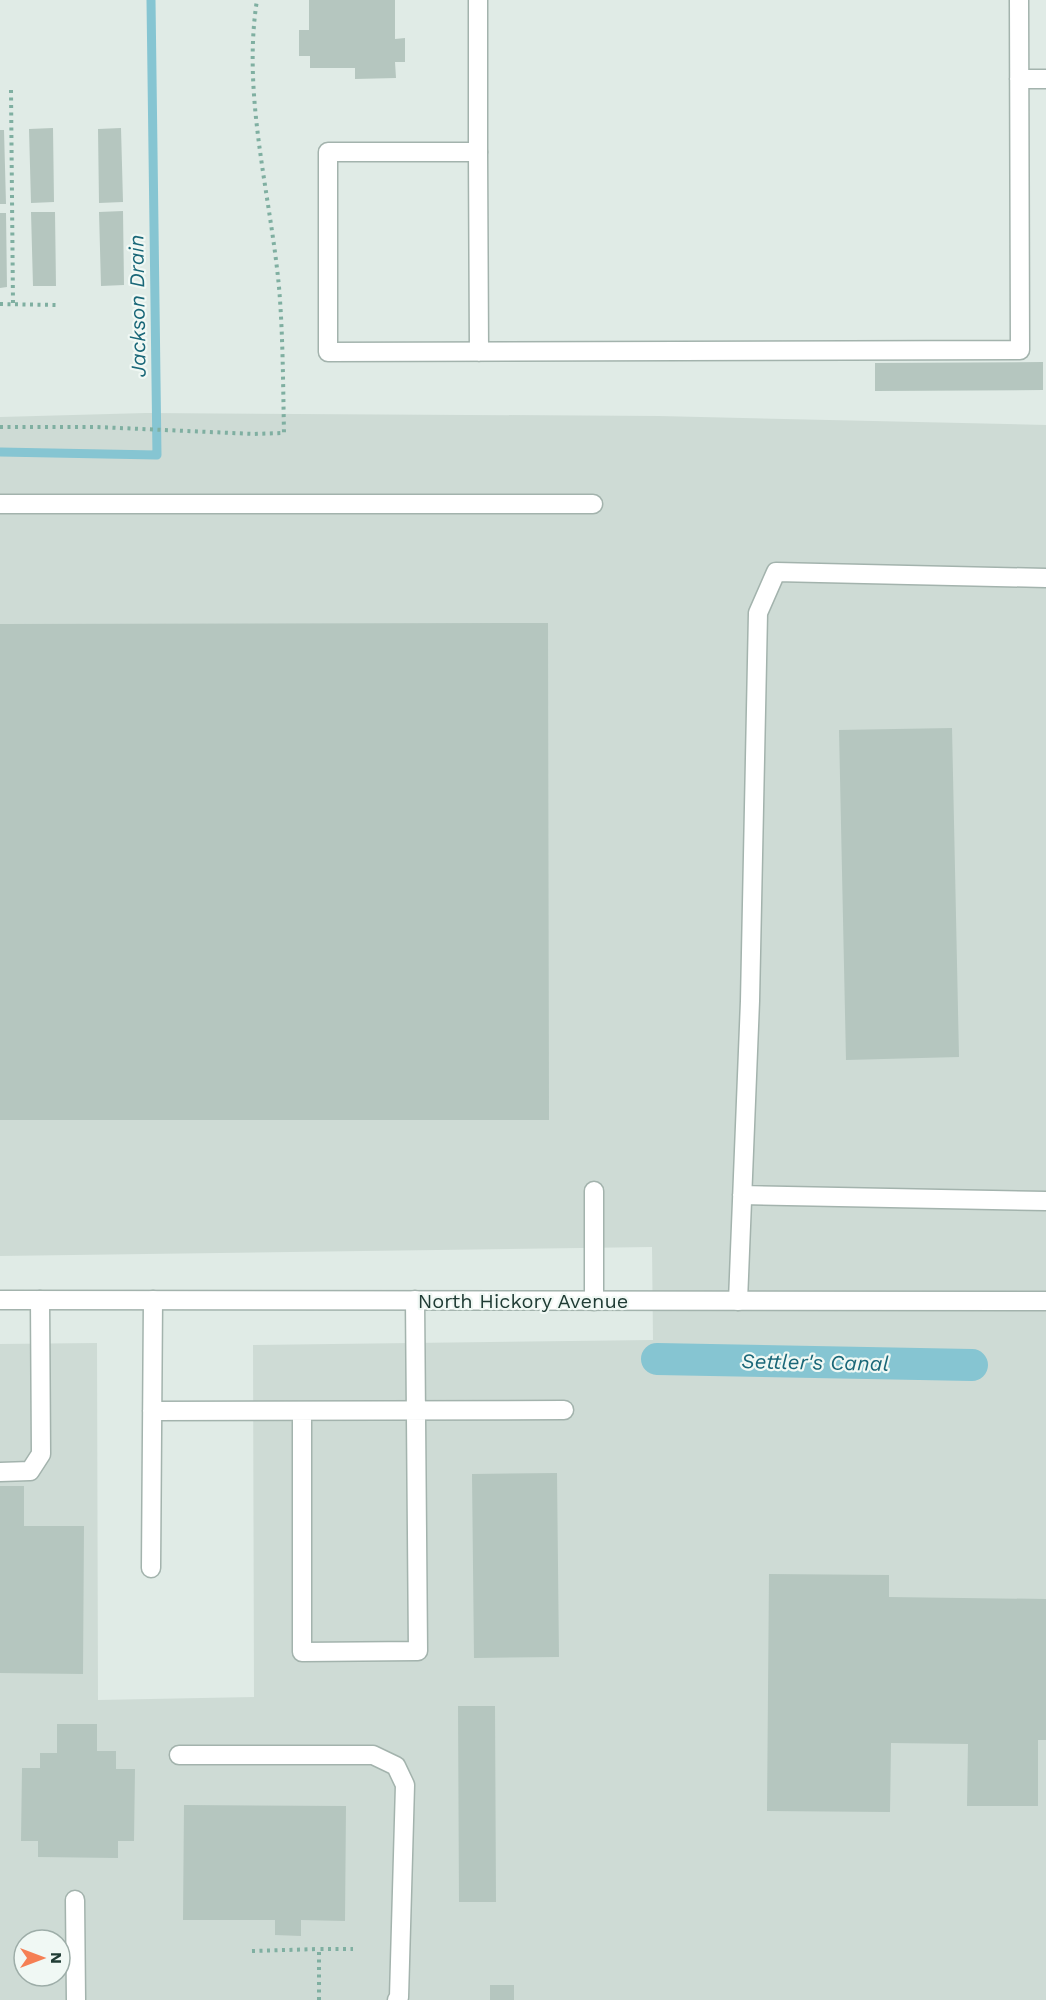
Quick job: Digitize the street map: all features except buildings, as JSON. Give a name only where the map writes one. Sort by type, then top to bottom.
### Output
[{"type":"street","points":[[478,0],[479,352]]},
{"type":"street","points":[[478,152],[328,152],[328,352],[1020,350],[1019,0]]},
{"type":"street","points":[[1019,79],[1046,79]]},
{"type":"street","points":[[0,504],[593,504]]},
{"type":"street","points":[[738,1301],[750,1001],[758,614],[776,572],[1046,578]]},
{"type":"street","points":[[594,1191],[594,1301]]},
{"type":"street","points":[[742,1195],[1046,1201]]},
{"type":"street","name":"North Hickory Avenue","points":[[0,1300],[1046,1301]]},
{"type":"street","points":[[0,1472],[30,1471],[41,1454],[40,1300]]},
{"type":"street","points":[[151,1568],[153,1300]]},
{"type":"street","points":[[302,1411],[302,1652],[418,1651],[415,1300]]},
{"type":"street","points":[[152,1411],[564,1410]]},
{"type":"street","points":[[179,1755],[373,1755],[396,1766],[405,1785],[398,2000]]},
{"type":"street","points":[[75,1900],[76,2000]]},
{"type":"path","points":[[0,427],[97,427],[254,434],[284,433],[279,286],[255,101],[252,33],[257,0]]},
{"type":"path","points":[[11,90],[13,304]]},
{"type":"path","points":[[0,304],[59,304]]},
{"type":"path","points":[[319,1949],[320,2000]]},
{"type":"path","points":[[252,1951],[353,1949]]},
{"type":"shaded area","points":[[146,413],[659,416],[1046,425],[1046,2000],[0,2000],[0,1344],[97,1343],[98,1700],[254,1697],[253,1345],[653,1340],[652,1247],[0,1256],[0,417]]},
{"type":"waterway","name":"Jackson Drain","points":[[0,452],[157,455],[151,0]]},
{"type":"waterway","name":"Settler's Canal","points":[[657,1359],[972,1365]]}]
